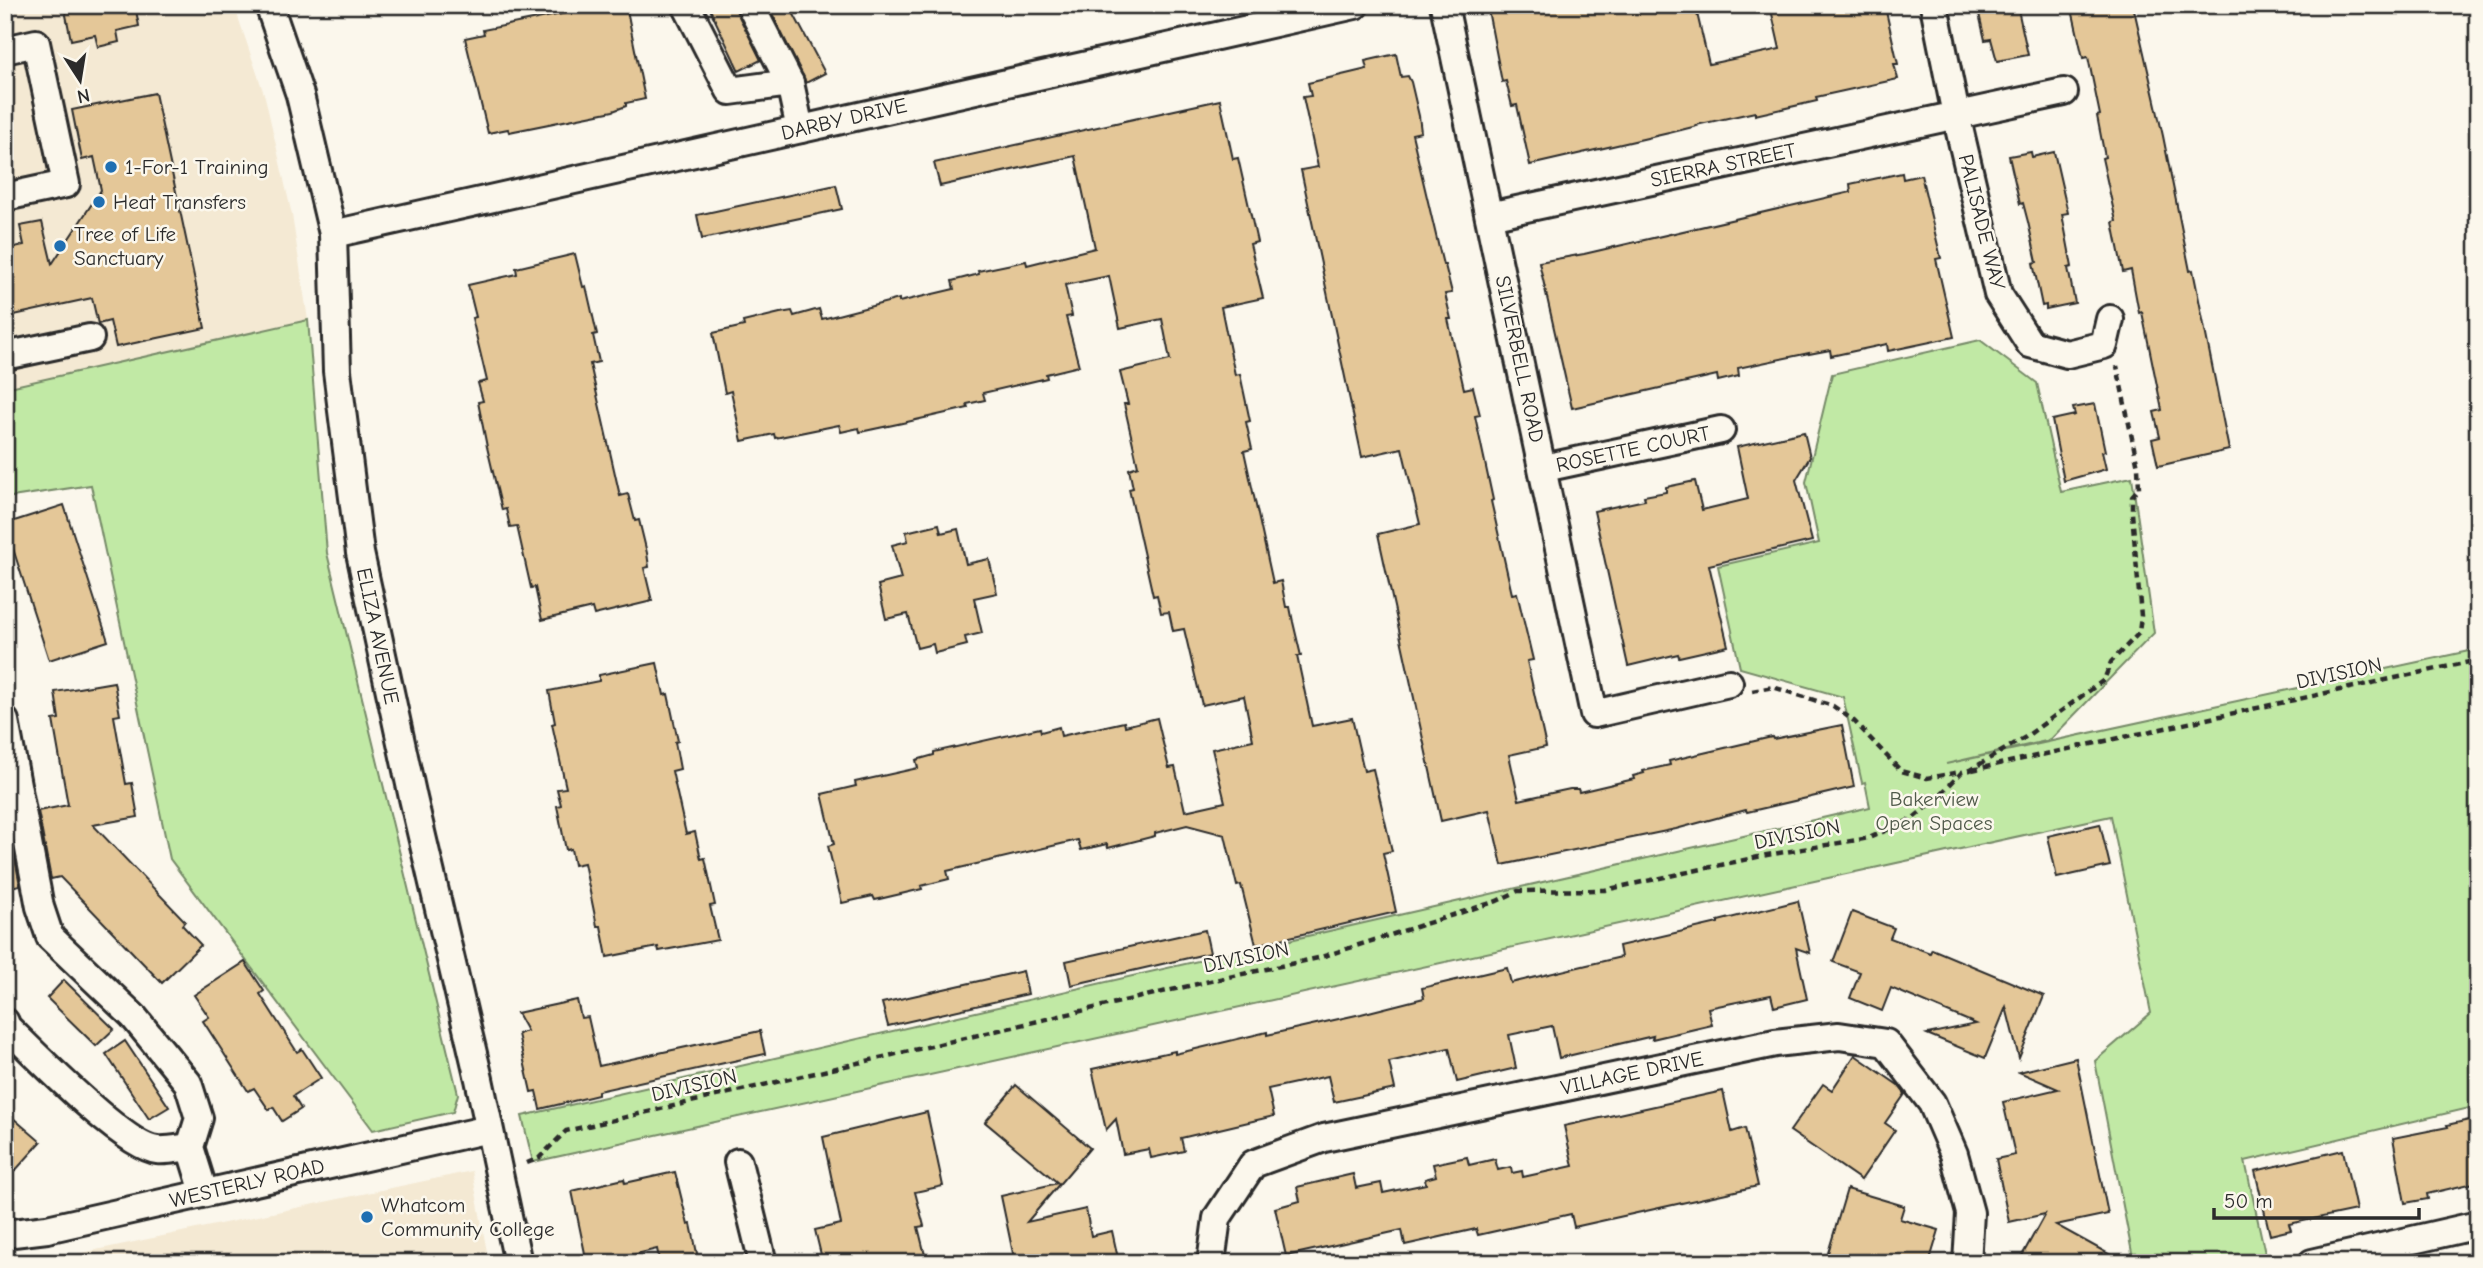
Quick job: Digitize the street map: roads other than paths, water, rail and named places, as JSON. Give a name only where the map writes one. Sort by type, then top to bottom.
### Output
[{"type":"street","name":"ELIZA AVENUE","points":[[269,5],[300,95],[332,234],[337,371],[360,553],[412,798],[518,1263]]},
{"type":"street","points":[[686,5],[730,91],[790,83]]},
{"type":"street","points":[[750,5],[790,83],[800,129]]},
{"type":"street","name":"DARBY DRIVE","points":[[332,234],[1355,5]]},
{"type":"street","name":"SILVERBELL ROAD","points":[[1444,5],[1594,714],[1729,682]]},
{"type":"street","name":"PALISADE WAY","points":[[1934,5],[1956,115],[1998,294],[2030,344],[2067,354],[2104,345],[2110,319]]},
{"type":"street","points":[[5,50],[36,43],[66,184],[5,197]]},
{"type":"street","points":[[1956,115],[2064,92]]},
{"type":"street","name":"SIERRA STREET","points":[[1489,216],[1956,115]]},
{"type":"street","points":[[5,356],[90,338]]},
{"type":"street","name":"ROSETTE COURT","points":[[1544,468],[1721,429]]},
{"type":"street","points":[[5,721],[40,907],[50,937],[133,1016],[188,1083],[199,1118],[190,1147],[204,1192]]},
{"type":"street","points":[[5,1022],[7,1027],[76,1093],[124,1135],[156,1150],[190,1147]]},
{"type":"street","name":"VILLAGE DRIVE","points":[[1211,1263],[1217,1218],[1254,1164],[1324,1138],[1775,1043],[1839,1036],[1886,1043],[1932,1102],[1954,1154],[1970,1213],[1967,1263]]},
{"type":"street","name":"WESTERLY ROAD","points":[[5,1234],[47,1229],[489,1129]]},
{"type":"street","points":[[738,1162],[763,1263]]},
{"type":"street","points":[[2312,1263],[2478,1225]]},
{"type":"place","name":"1-For-1 Training","points":[[111,167]]},
{"type":"place","name":"Heat Transfers","points":[[99,202]]},
{"type":"place","name":"Tree of Life Sanctuary","points":[[60,246]]},
{"type":"place","name":"Whatcom Community College","points":[[367,1217]]},
{"type":"park label","name":"Bakerview Open Spaces","points":[[1934,811]]}]
